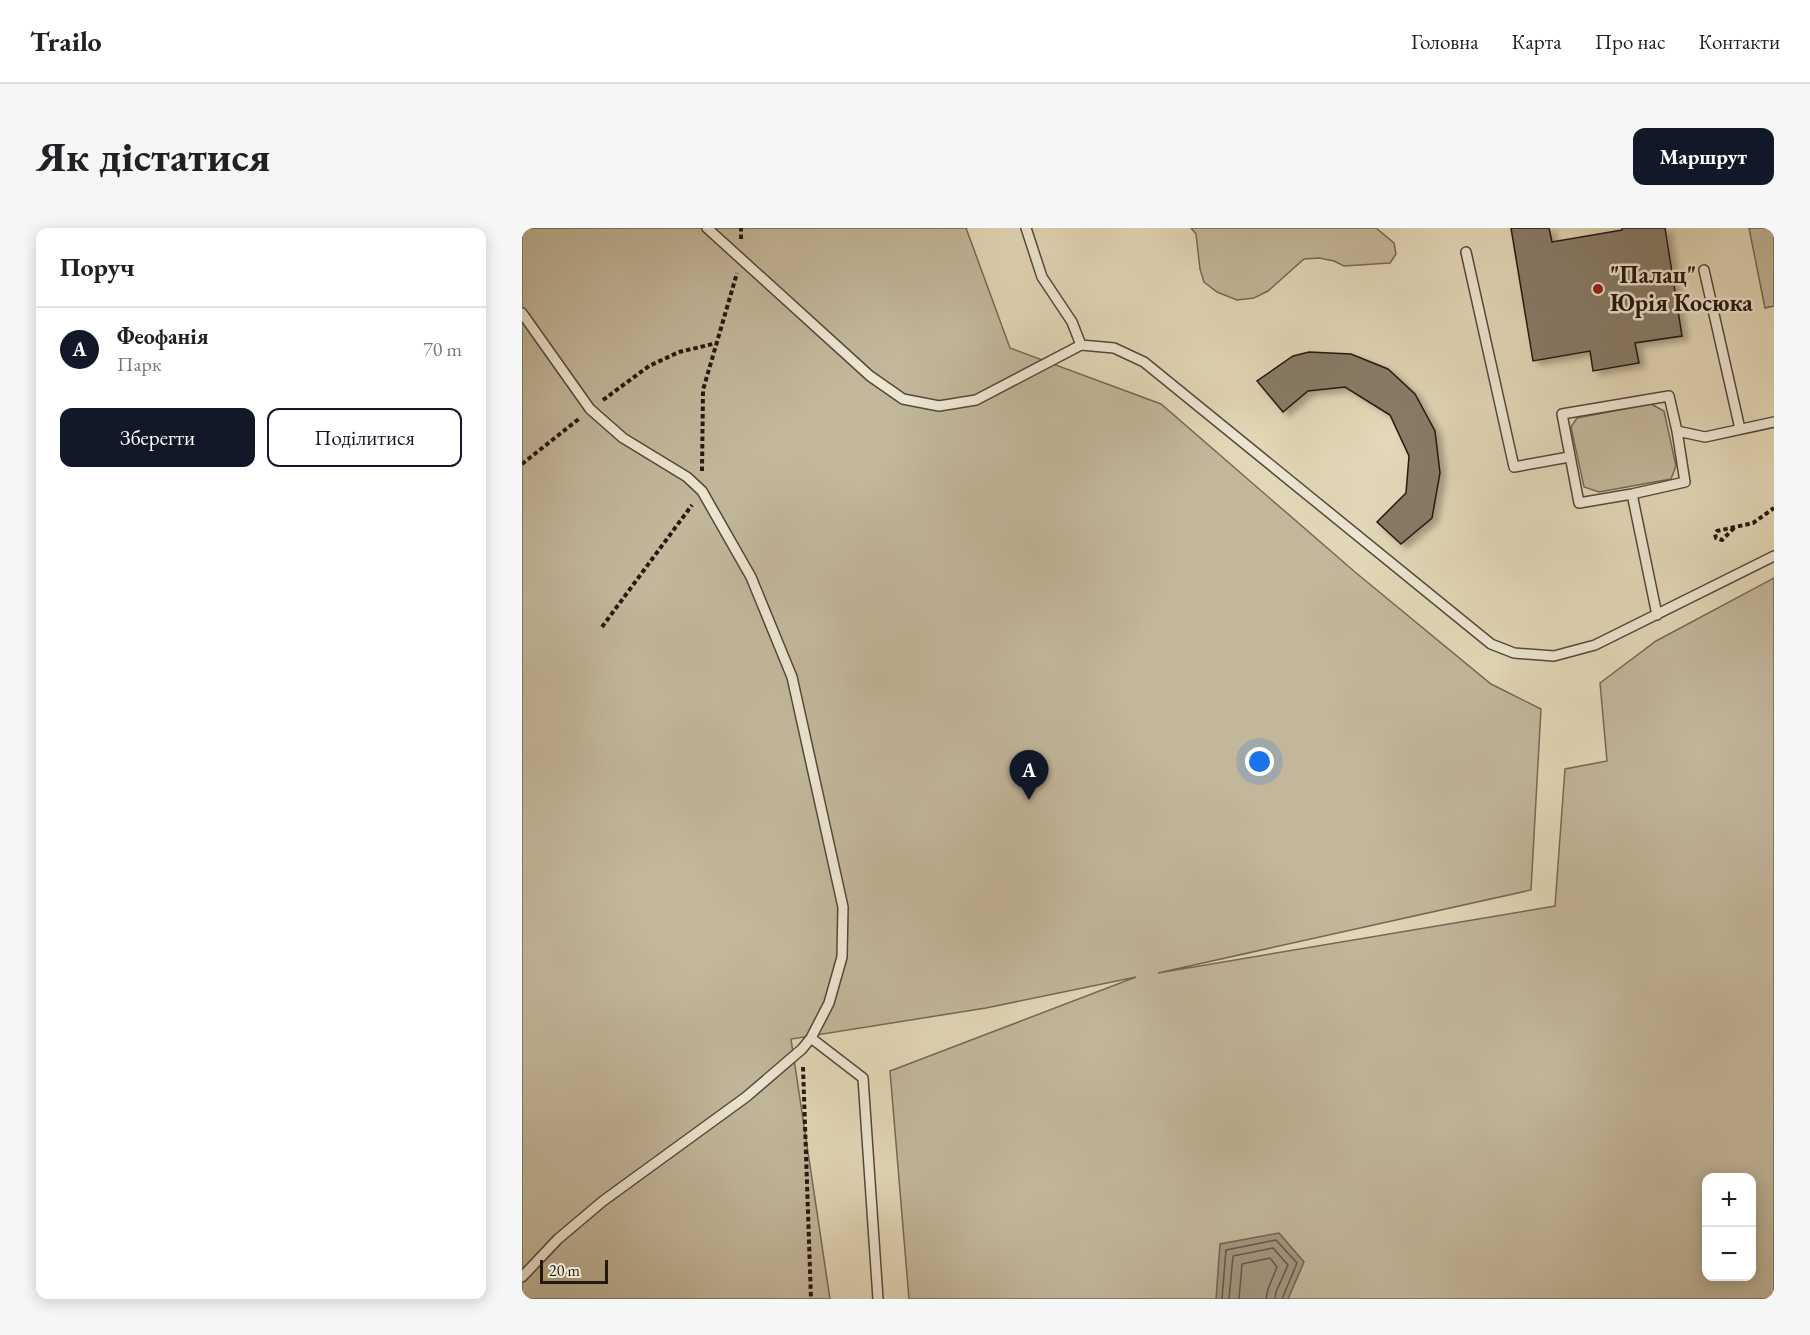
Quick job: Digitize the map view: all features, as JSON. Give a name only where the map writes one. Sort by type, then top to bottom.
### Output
[{"type":"lane","points":[[707,228],[870,376],[903,399],[939,406],[976,400],[1081,345],[1114,348],[1144,362],[1491,644],[1514,652],[1554,656],[1595,645],[1774,556]]},
{"type":"lane","points":[[1026,228],[1042,277],[1072,322],[1081,345]]},
{"type":"lane","points":[[1466,252],[1514,467],[1569,457]]},
{"type":"lane","points":[[1704,270],[1740,429]]},
{"type":"lane","points":[[522,313],[590,409],[623,438],[687,477],[702,492],[751,577],[792,678],[843,907],[842,957],[829,1003],[811,1038],[746,1097],[603,1201],[558,1239],[522,1277]]},
{"type":"lane","points":[[1669,396],[1677,431],[1685,482],[1579,503],[1562,414],[1669,396]]},
{"type":"lane","points":[[1677,431],[1704,437],[1774,422]]},
{"type":"lane","points":[[1632,494],[1657,615]]},
{"type":"lane","points":[[811,1038],[863,1078],[878,1299]]},
{"type":"path","points":[[602,627],[702,492],[703,390],[741,260],[741,228]]},
{"type":"path","points":[[522,464],[590,409],[649,366],[679,352],[717,343]]},
{"type":"path","points":[[1734,528],[1722,540],[1716,538],[1715,534],[1718,531],[1753,522],[1774,508]]},
{"type":"path","points":[[802,1048],[811,1299]]},
{"type":"shaded area","points":[[522,228],[966,228],[1010,348],[1161,404],[1355,572],[1491,684],[1541,709],[1531,890],[1158,973],[1555,906],[1565,769],[1607,761],[1600,683],[1656,641],[1774,578],[1774,1299],[909,1299],[890,1071],[1136,977],[986,1008],[791,1039],[830,1299],[522,1299]]},
{"type":"shaded area","points":[[1191,228],[1376,228],[1394,243],[1396,254],[1390,263],[1344,266],[1319,258],[1304,259],[1268,291],[1254,298],[1237,300],[1217,292],[1204,282],[1200,269],[1196,234]]},
{"type":"shaded area","points":[[1749,228],[1774,228],[1774,306],[1765,308]]},
{"type":"shaded area","points":[[1651,404],[1664,411],[1676,466],[1671,479],[1599,492],[1584,487],[1571,427],[1577,418]]},
{"type":"water","points":[[1279,1233],[1304,1262],[1288,1299],[1216,1299],[1220,1244]]},
{"type":"building","name":"\"Палац\" Юрія Косюка","points":[[1511,228],[1549,228],[1552,242],[1622,230],[1622,228],[1665,228],[1682,336],[1635,343],[1639,363],[1593,371],[1590,351],[1533,361]]},
{"type":"building","points":[[1309,352],[1351,354],[1388,369],[1415,394],[1435,431],[1440,473],[1432,518],[1401,544],[1377,522],[1406,493],[1409,456],[1390,415],[1345,387],[1308,391],[1283,412],[1257,381],[1293,356]]},
{"type":"place","name":"\"Палац\" Юрія Косюка","points":[[1598,289]]},
{"type":"place","name":"Феофанія","points":[[1029,800]]}]
